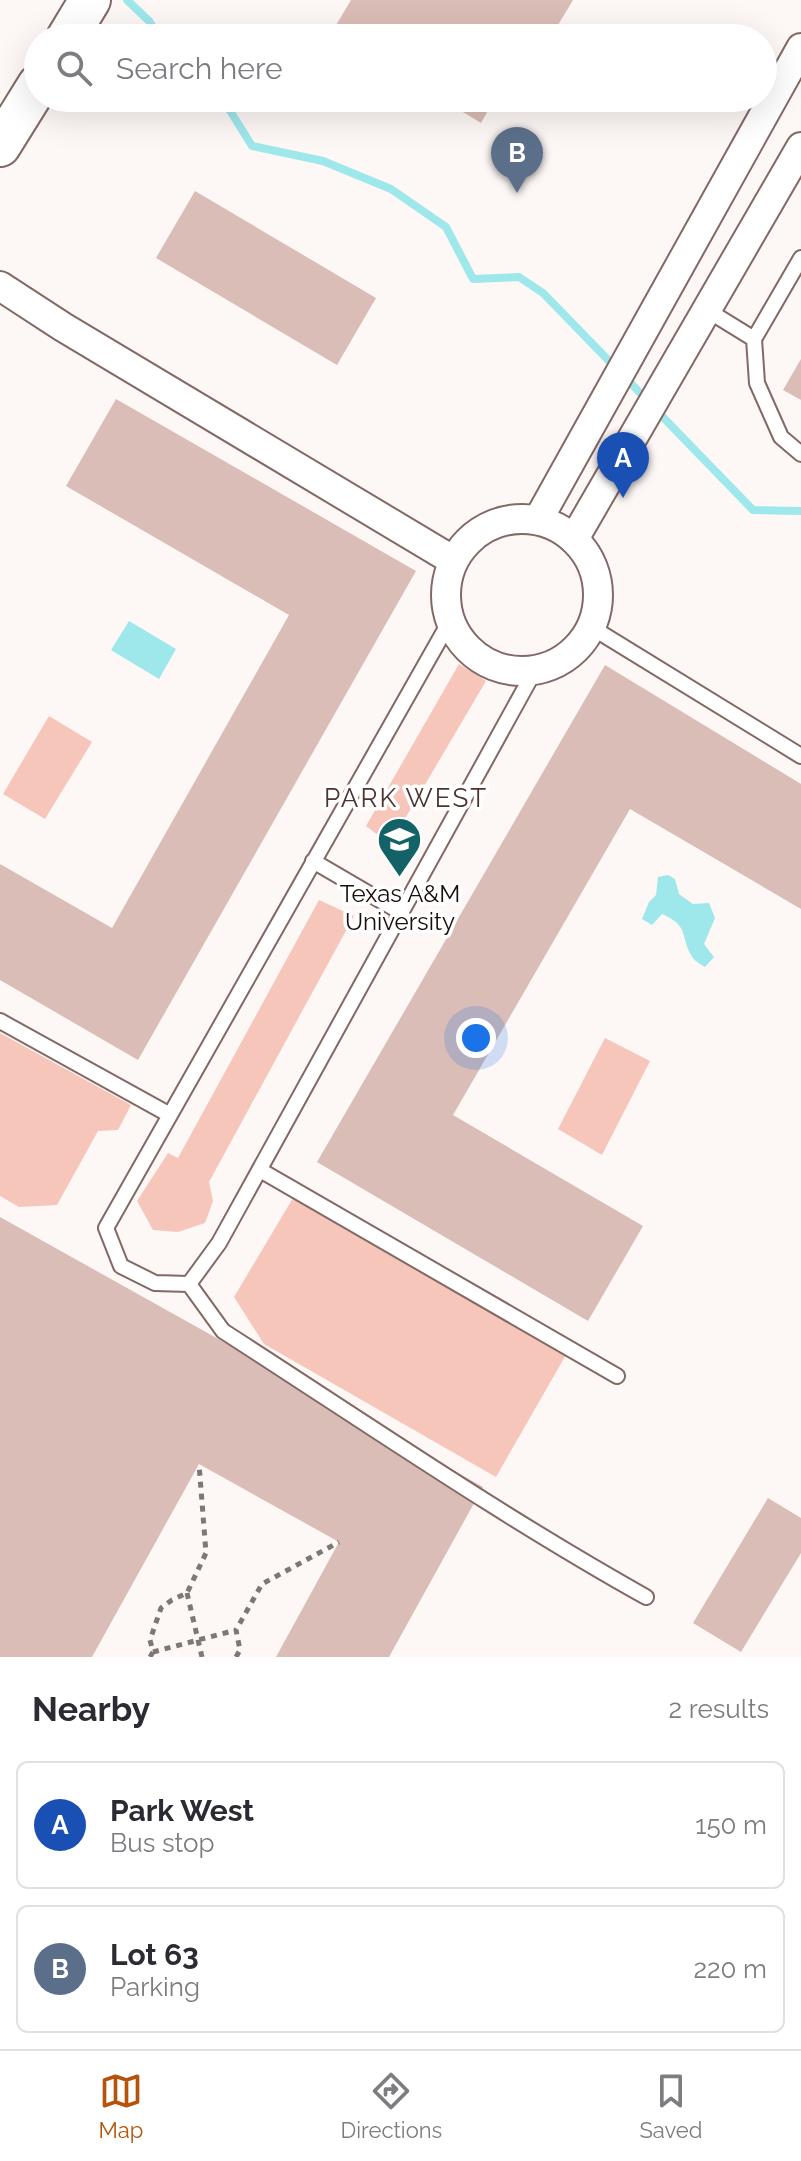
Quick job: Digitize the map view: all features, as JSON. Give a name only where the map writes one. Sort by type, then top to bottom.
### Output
[{"type":"street","points":[[75,24],[90,0]]},
{"type":"street","points":[[777,91],[801,48]]},
{"type":"street","points":[[0,146],[24,107]]},
{"type":"street","points":[[538,520],[765,112]]},
{"type":"street","points":[[574,539],[801,147]]},
{"type":"street","points":[[0,286],[454,561]]},
{"type":"street","points":[[513,519],[538,520],[557,527],[574,539],[592,565],[598,596],[591,627],[578,647],[558,662],[535,670],[509,670],[484,661],[463,644],[450,621],[446,600],[447,580],[454,561],[468,540],[489,526],[513,519]]},
{"type":"lane","points":[[801,258],[754,339],[757,383],[781,437],[801,454]]},
{"type":"lane","points":[[707,310],[754,339]]},
{"type":"lane","points":[[189,1284],[155,1283],[121,1266],[106,1228],[450,621]]},
{"type":"lane","points":[[591,627],[801,756]]},
{"type":"lane","points":[[189,1284],[219,1243],[535,670]]},
{"type":"lane","points":[[313,861],[402,913]]},
{"type":"lane","points":[[0,1021],[170,1115]]},
{"type":"lane","points":[[260,1170],[617,1376]]},
{"type":"lane","points":[[189,1284],[223,1331],[527,1527],[646,1597]]},
{"type":"path","points":[[199,1464],[206,1553],[187,1593],[202,1657]]},
{"type":"path","points":[[236,1657],[240,1650],[236,1630],[262,1584],[339,1542]]},
{"type":"path","points":[[187,1593],[161,1608],[150,1640],[152,1654],[236,1630]]},
{"type":"shaded area","points":[[459,664],[486,681],[390,844],[366,826]]},
{"type":"shaded area","points":[[49,716],[92,742],[45,819],[3,794]]},
{"type":"shaded area","points":[[319,900],[354,916],[209,1182],[213,1201],[205,1223],[178,1232],[153,1230],[137,1201],[168,1153],[178,1158]]},
{"type":"shaded area","points":[[0,1033],[131,1105],[118,1130],[98,1131],[57,1205],[19,1207],[0,1196]]},
{"type":"shaded area","points":[[605,1038],[650,1061],[602,1155],[558,1129]]},
{"type":"shaded area","points":[[293,1198],[567,1353],[496,1477],[264,1344],[234,1297]]},
{"type":"water","points":[[129,621],[176,649],[159,679],[111,650]]},
{"type":"water","points":[[668,875],[675,879],[679,894],[693,904],[709,903],[715,918],[704,944],[714,957],[705,967],[692,957],[680,927],[671,918],[662,914],[652,925],[642,919],[649,902],[656,895],[658,877]]},
{"type":"building","points":[[351,0],[573,0],[559,24],[337,24]]},
{"type":"building","points":[[463,112],[487,112],[481,123]]},
{"type":"building","points":[[195,191],[376,298],[337,365],[156,258]]},
{"type":"building","points":[[801,359],[801,400],[783,390]]},
{"type":"building","points":[[116,399],[416,571],[138,1060],[0,980],[0,864],[112,928],[289,615],[66,486]]},
{"type":"building","points":[[605,665],[801,784],[801,909],[630,809],[453,1115],[643,1226],[588,1321],[317,1162]]},
{"type":"building","points":[[0,1217],[483,1487],[389,1657],[276,1657],[339,1542],[199,1464],[92,1657],[0,1657]]},
{"type":"building","points":[[768,1498],[801,1518],[801,1553],[741,1652],[693,1623]]},
{"type":"waterway","points":[[127,0],[151,24]]},
{"type":"waterway","points":[[231,112],[252,146],[323,161],[391,189],[446,227],[473,279],[519,277],[543,293],[647,400]]},
{"type":"waterway","points":[[656,410],[753,510],[801,511]]},
{"type":"place","name":"Lot 63","points":[[517,193]]},
{"type":"place","name":"Park West","points":[[623,498]]},
{"type":"place","name":"Texas A&M University","points":[[400,878]]},
{"type":"district","name":"PARK WEST","points":[[406,798]]}]
